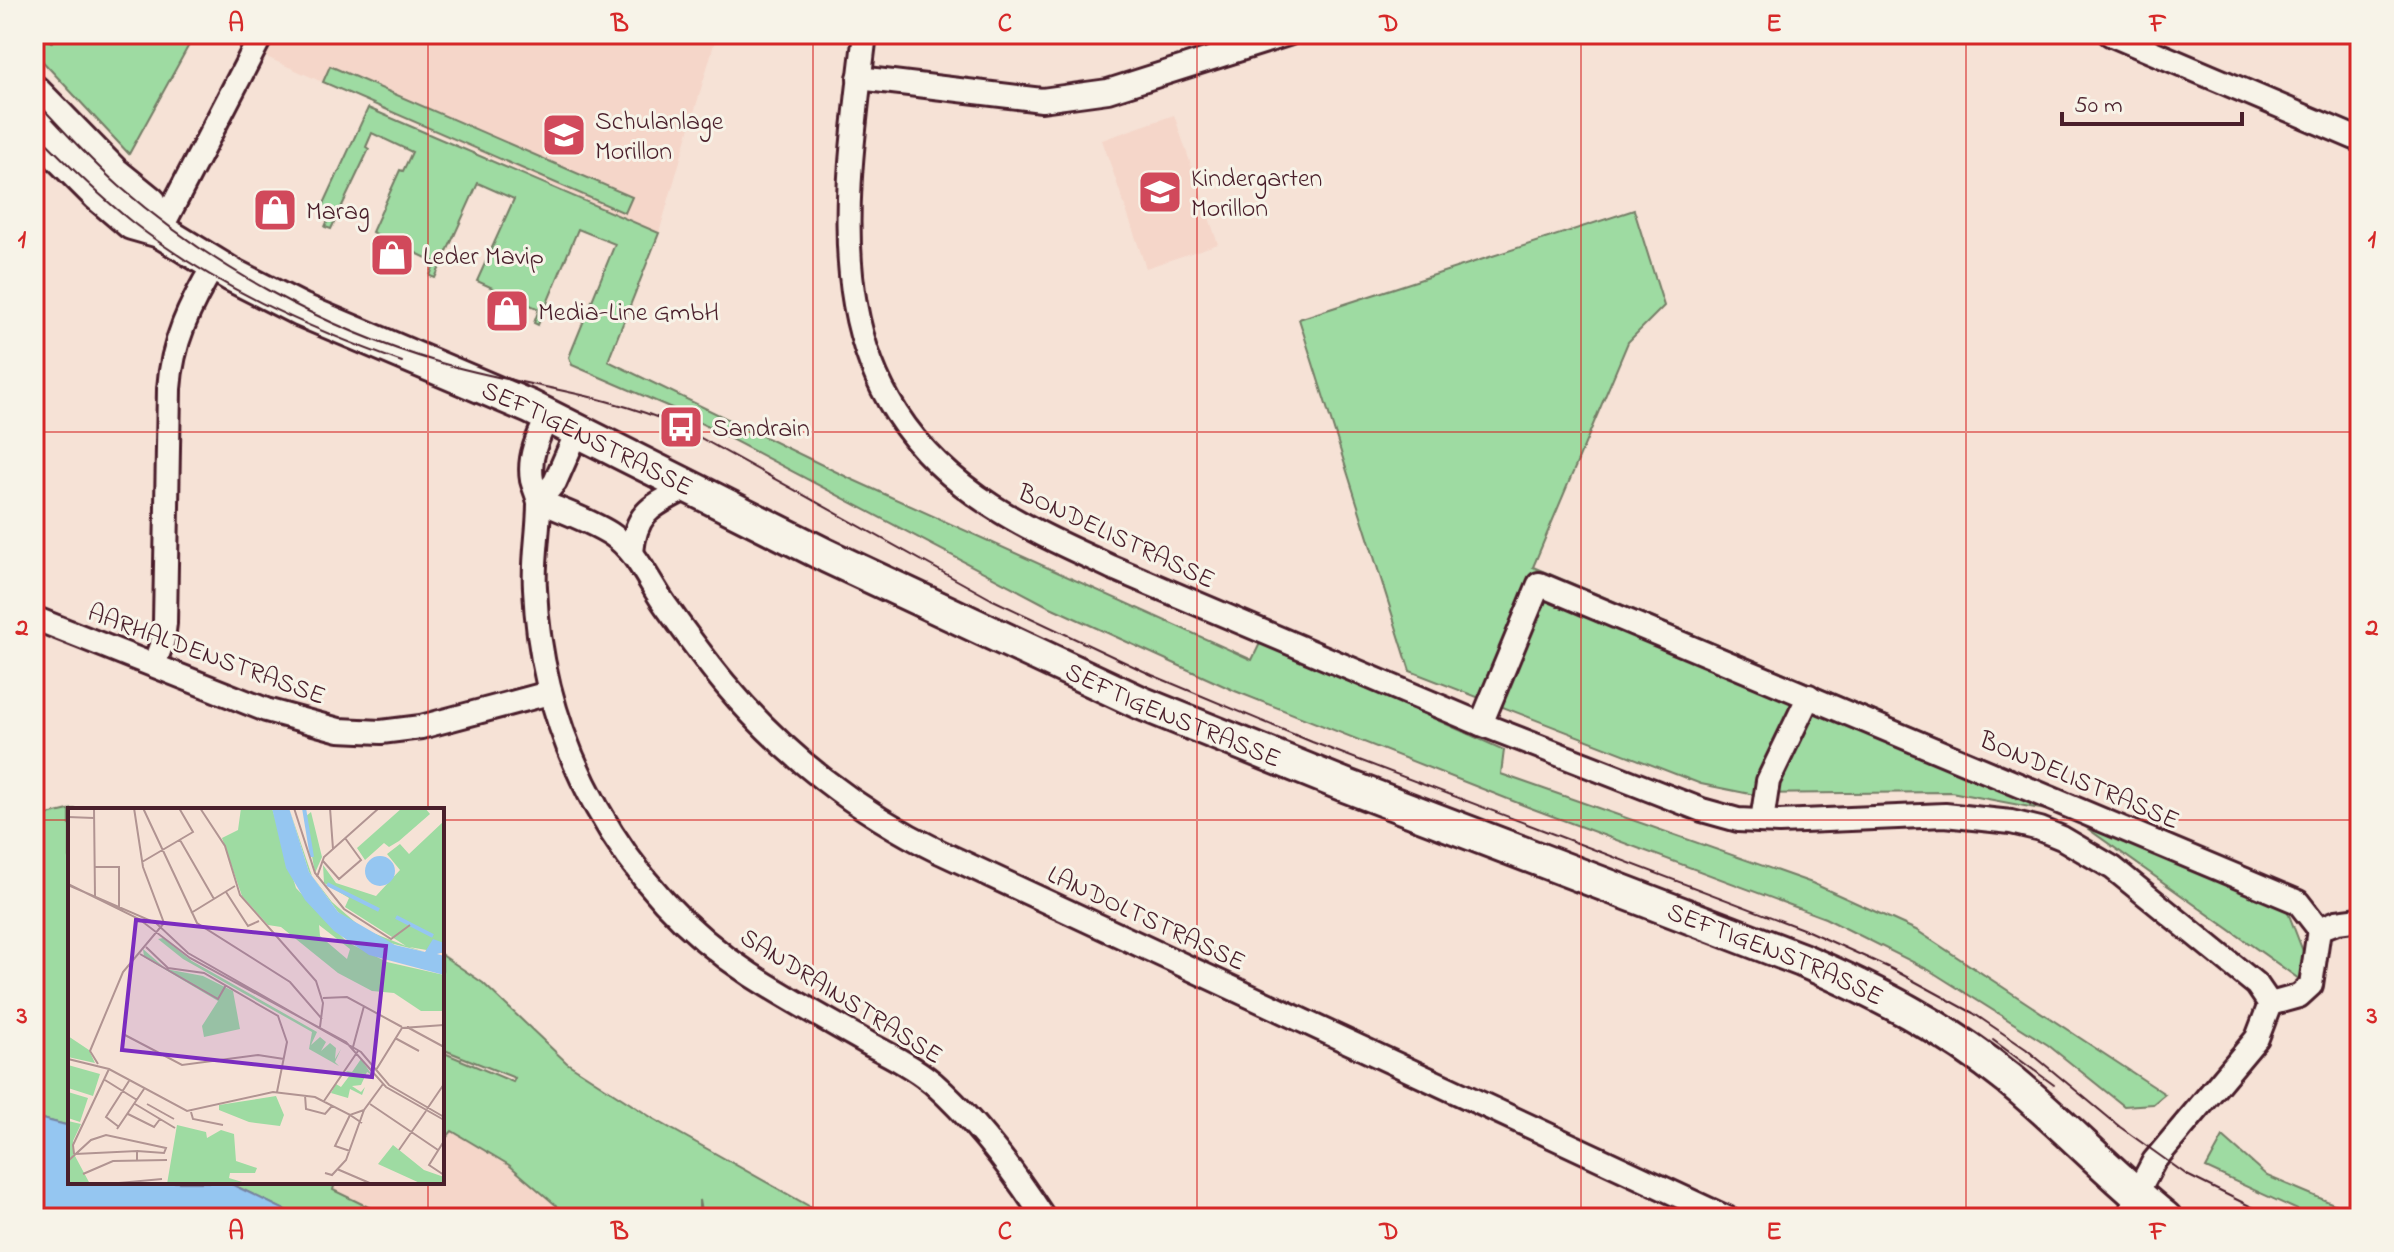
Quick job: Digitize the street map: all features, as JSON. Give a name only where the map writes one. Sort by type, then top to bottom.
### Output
[{"type":"main road","points":[[34,92],[113,173],[150,203],[160,231]]},
{"type":"main road","name":"SEFTIGENSTRASSE","points":[[34,130],[132,223],[160,231],[214,265],[301,310],[548,417],[827,556],[1141,703],[1242,746],[1802,960],[1874,991],[1948,1034],[2011,1081],[2132,1206],[2165,1218]]},
{"type":"street","points":[[160,231],[262,34]]},
{"type":"street","name":"BONDELISTRASSE","points":[[865,34],[846,212],[854,299],[864,342],[884,395],[902,424],[924,450],[990,505],[1053,540],[1111,567],[1669,800],[1738,820],[1945,815],[2011,822],[2040,829],[2062,838],[2113,868],[2257,985],[2270,1004]]},
{"type":"street","points":[[859,78],[1042,100],[1108,91],[1288,34]]},
{"type":"street","points":[[2110,34],[2360,140]]},
{"type":"street","points":[[154,665],[165,623],[172,357],[186,314],[214,265]]},
{"type":"street","name":"SANDRAINSTRASSE","points":[[548,417],[535,441],[532,478],[539,501],[533,559],[540,646],[549,693],[562,732],[593,800],[625,853],[673,910],[710,944],[751,974],[932,1083],[980,1130],[1044,1218]]},
{"type":"street","name":"SANDRAINSTRASSE","points":[[539,501],[555,482],[577,432]]},
{"type":"street","points":[[632,552],[634,532],[644,514],[688,487]]},
{"type":"street","name":"LANDOLTSTRASSE","points":[[539,501],[610,534],[632,552],[665,604],[726,685],[785,747],[845,796],[877,817],[940,852],[1727,1218]]},
{"type":"street","name":"BONDELISTRASSE","points":[[1481,724],[1539,584],[2298,902],[2319,929]]},
{"type":"street","name":"AARHALDENSTRASSE","points":[[34,618],[298,721],[360,732],[421,727],[549,693]]},
{"type":"street","points":[[1762,821],[1768,781],[1809,696]]},
{"type":"street","points":[[2132,1206],[2154,1161],[2257,1038],[2270,1004],[2299,996],[2311,985],[2319,929],[2337,922],[2360,919]]},
{"type":"shaded area","name":"Schulanlage Morillon","points":[[262,34],[717,34],[659,233],[253,51]]},
{"type":"shaded area","name":"Kindergarten Morillon","points":[[1174,115],[1218,244],[1146,268],[1102,140]]},
{"type":"shaded area","points":[[451,1130],[509,1165],[564,1212],[558,1218],[391,1218],[332,1190],[334,1184],[444,1184],[446,1138]]},
{"type":"green space","points":[[34,34],[52,42],[57,34],[195,34],[129,154],[34,52]]},
{"type":"green space","points":[[330,66],[632,197],[625,213],[323,82]]},
{"type":"green space","points":[[368,108],[659,233],[608,361],[851,479],[1252,660],[1261,641],[1504,750],[1501,774],[1812,883],[1916,930],[2165,1094],[2153,1104],[2124,1106],[2048,1045],[1929,970],[1825,918],[1528,807],[1235,691],[1046,605],[674,409],[572,365],[569,357],[615,244],[578,229],[538,325],[534,323],[539,309],[477,281],[514,199],[478,183],[435,278],[430,276],[435,262],[372,232],[400,170],[403,171],[412,152],[372,133],[366,147],[369,149],[331,229],[325,227],[331,213],[322,208]]},
{"type":"green space","points":[[1634,210],[1664,306],[1628,342],[1533,567],[2046,783],[2284,902],[2304,954],[2299,979],[2067,814],[1951,792],[1750,794],[1701,784],[1410,671],[1299,319]]},
{"type":"green space","points":[[68,810],[68,1126],[34,1117],[34,818]]},
{"type":"green space","points":[[444,956],[483,983],[567,1063],[654,1119],[830,1218],[702,1218],[699,1200],[699,1218],[559,1218],[564,1212],[509,1165],[452,1131],[444,1137],[444,1053],[513,1082],[515,1078],[444,1050]]},
{"type":"green space","points":[[2223,1137],[2267,1176],[2360,1215],[2360,1218],[2315,1218],[2206,1168]]},
{"type":"green space","points":[[231,1184],[334,1184],[333,1190],[391,1218],[301,1218]]},
{"type":"water","points":[[34,1117],[68,1126],[68,1184],[231,1184],[301,1218],[34,1218]]},
{"type":"tram line","points":[[34,99],[108,176],[154,215],[230,268],[312,313],[397,349],[441,363],[591,397],[681,427],[991,599],[1152,675],[1312,742],[1808,931],[1892,969],[1973,1013],[2026,1049],[2120,1127],[2187,1175],[2274,1218]]},
{"type":"tram line","points":[[34,130],[119,211],[195,266],[261,303],[331,335],[402,362]]},
{"type":"tram line","points":[[1993,1040],[2054,1085]]},
{"type":"place","name":"Schulanlage Morillon","points":[[564,135]]},
{"type":"place","name":"Kindergarten Morillon","points":[[1160,192]]},
{"type":"place","name":"Marag","points":[[275,210]]},
{"type":"place","name":"Leder Mavip","points":[[392,255]]},
{"type":"place","name":"Media-Line GmbH","points":[[507,311]]},
{"type":"place","name":"Sandrain","points":[[681,427]]}]
